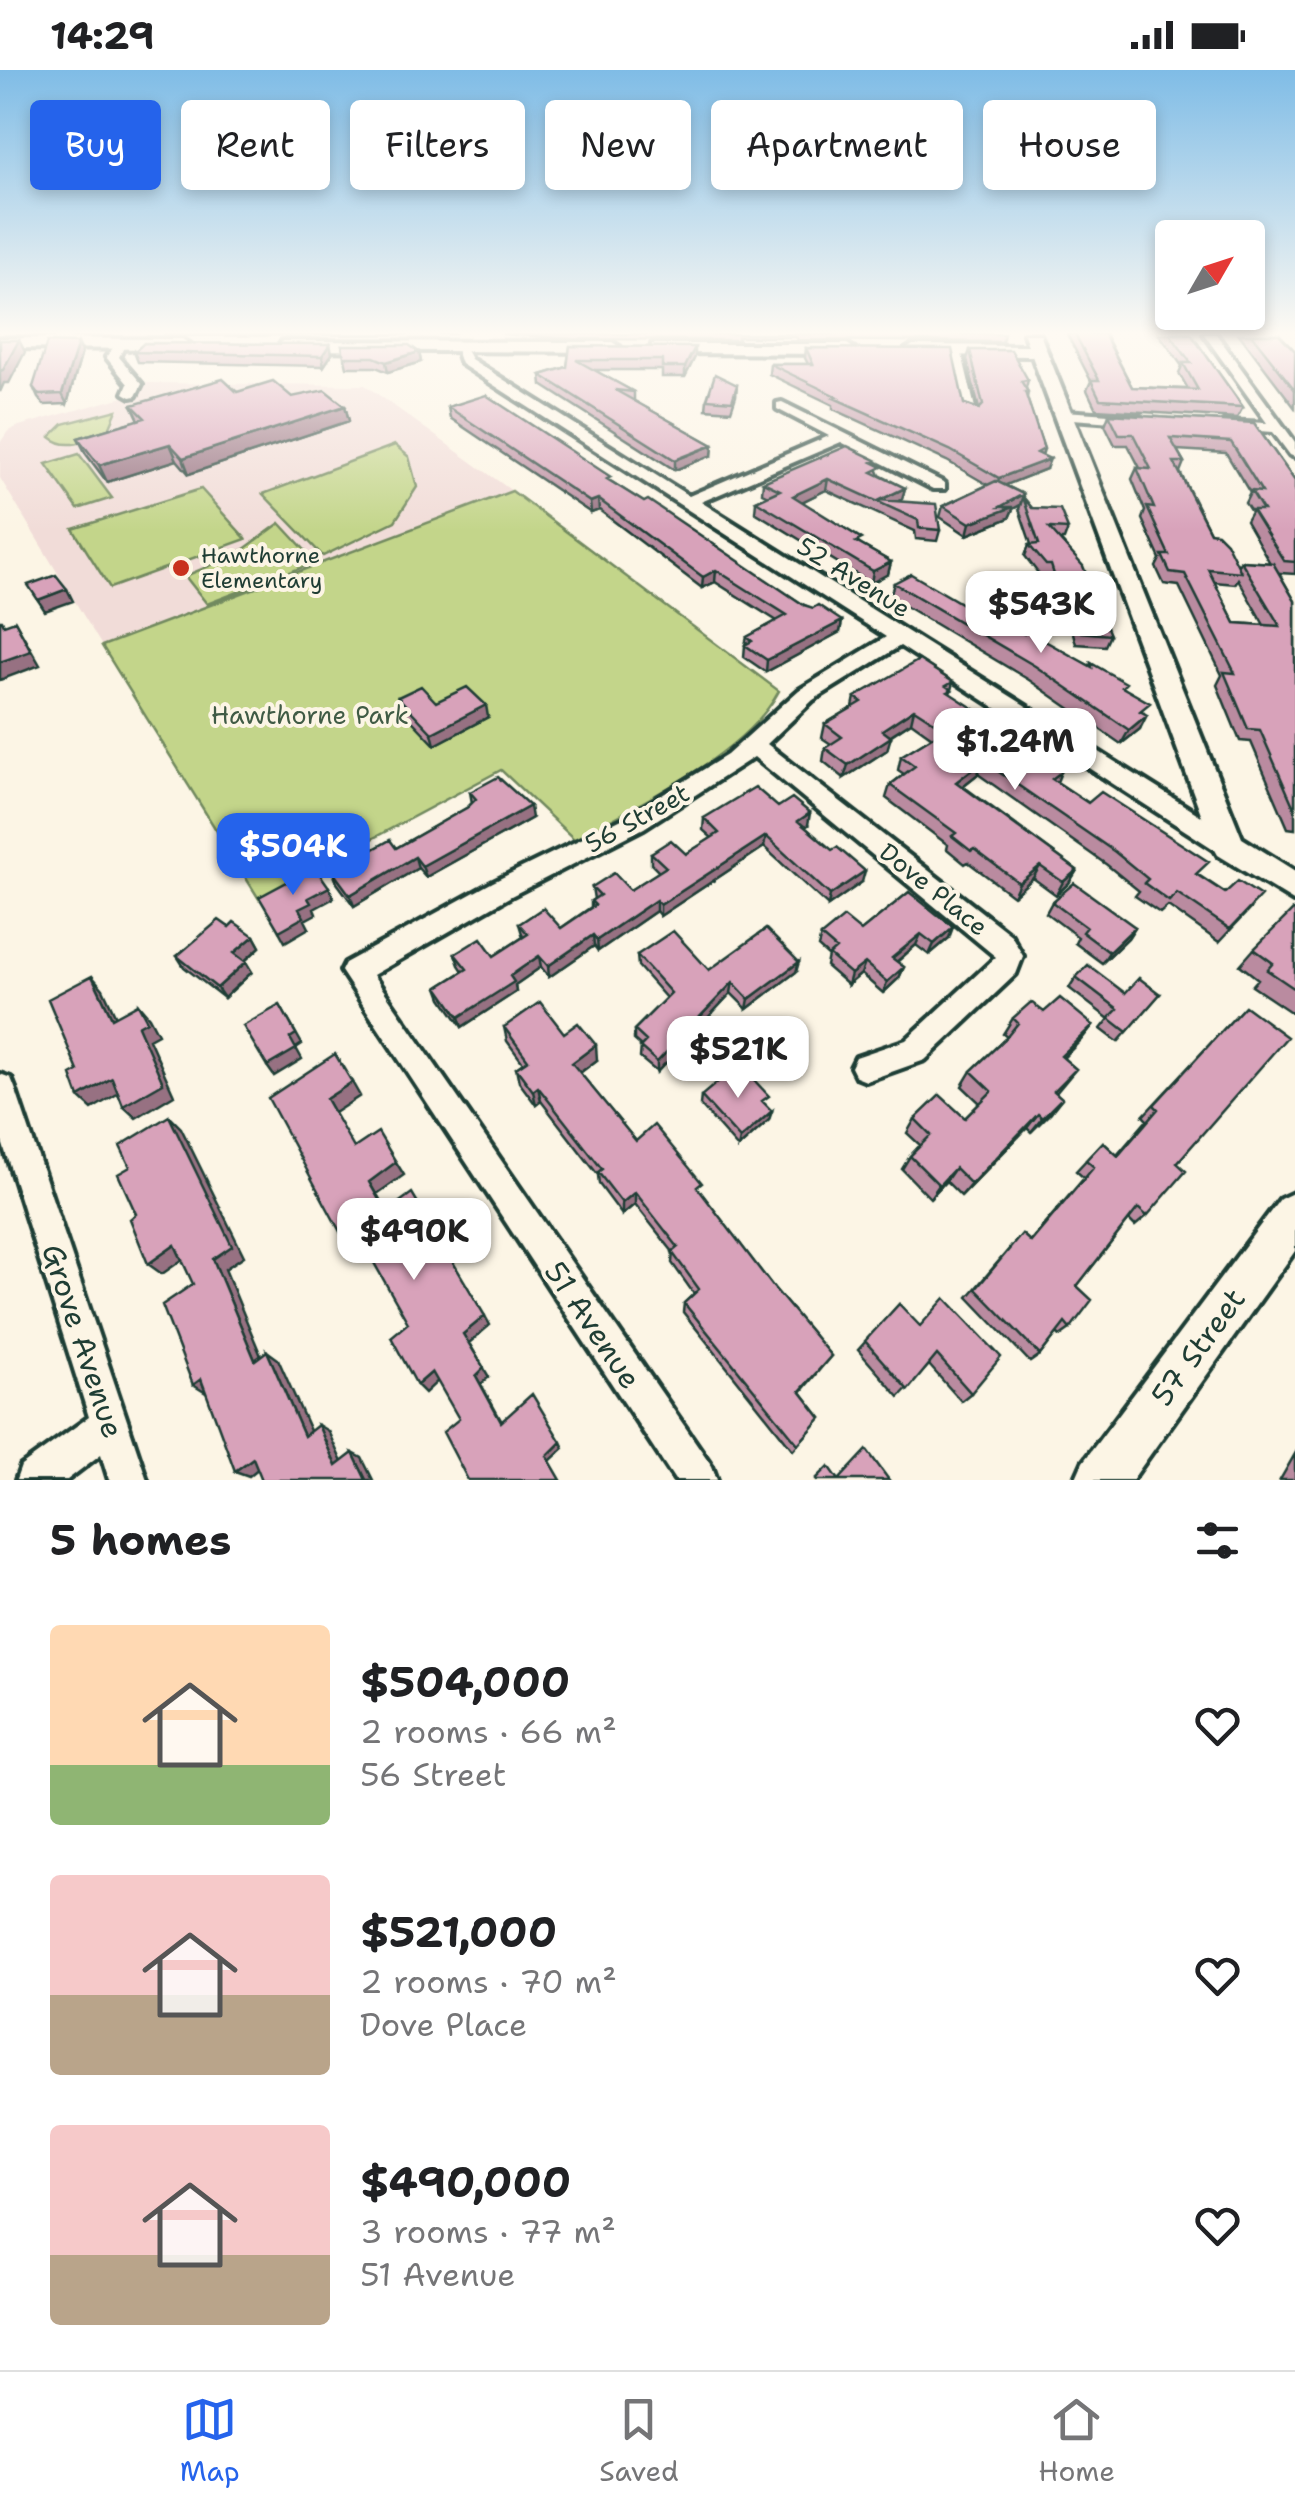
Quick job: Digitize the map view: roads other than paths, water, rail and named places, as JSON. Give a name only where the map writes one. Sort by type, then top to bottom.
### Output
[{"type":"street","name":"52 Avenue","points":[[527,400],[1230,846]]},
{"type":"street","points":[[968,400],[972,413]]},
{"type":"street","points":[[1058,400],[1230,846],[1295,888]]},
{"type":"street","points":[[1257,400],[1295,452]]},
{"type":"street","points":[[782,406],[939,486]]},
{"type":"street","points":[[1064,415],[1163,421]]},
{"type":"street","points":[[1202,423],[1277,428]]},
{"type":"street","points":[[688,502],[841,436]]},
{"type":"street","name":"56 Street","points":[[355,971],[636,822],[755,746],[806,695],[900,637]]},
{"type":"street","name":"Dove Place","points":[[755,746],[1002,943],[1010,956],[1006,966],[915,1050],[866,1066]]},
{"type":"street","name":"51 Avenue","points":[[355,971],[698,1480]]},
{"type":"street","name":"Grove Avenue","points":[[0,1088],[128,1480]]},
{"type":"street","name":"57 Street","points":[[1101,1480],[1295,1214]]},
{"type":"street","points":[[34,1480],[110,1424]]},
{"type":"place","name":"Hawthorne Elementary","points":[[181,568]]},
{"type":"park label","name":"Hawthorne Park","points":[[310,715]]}]
